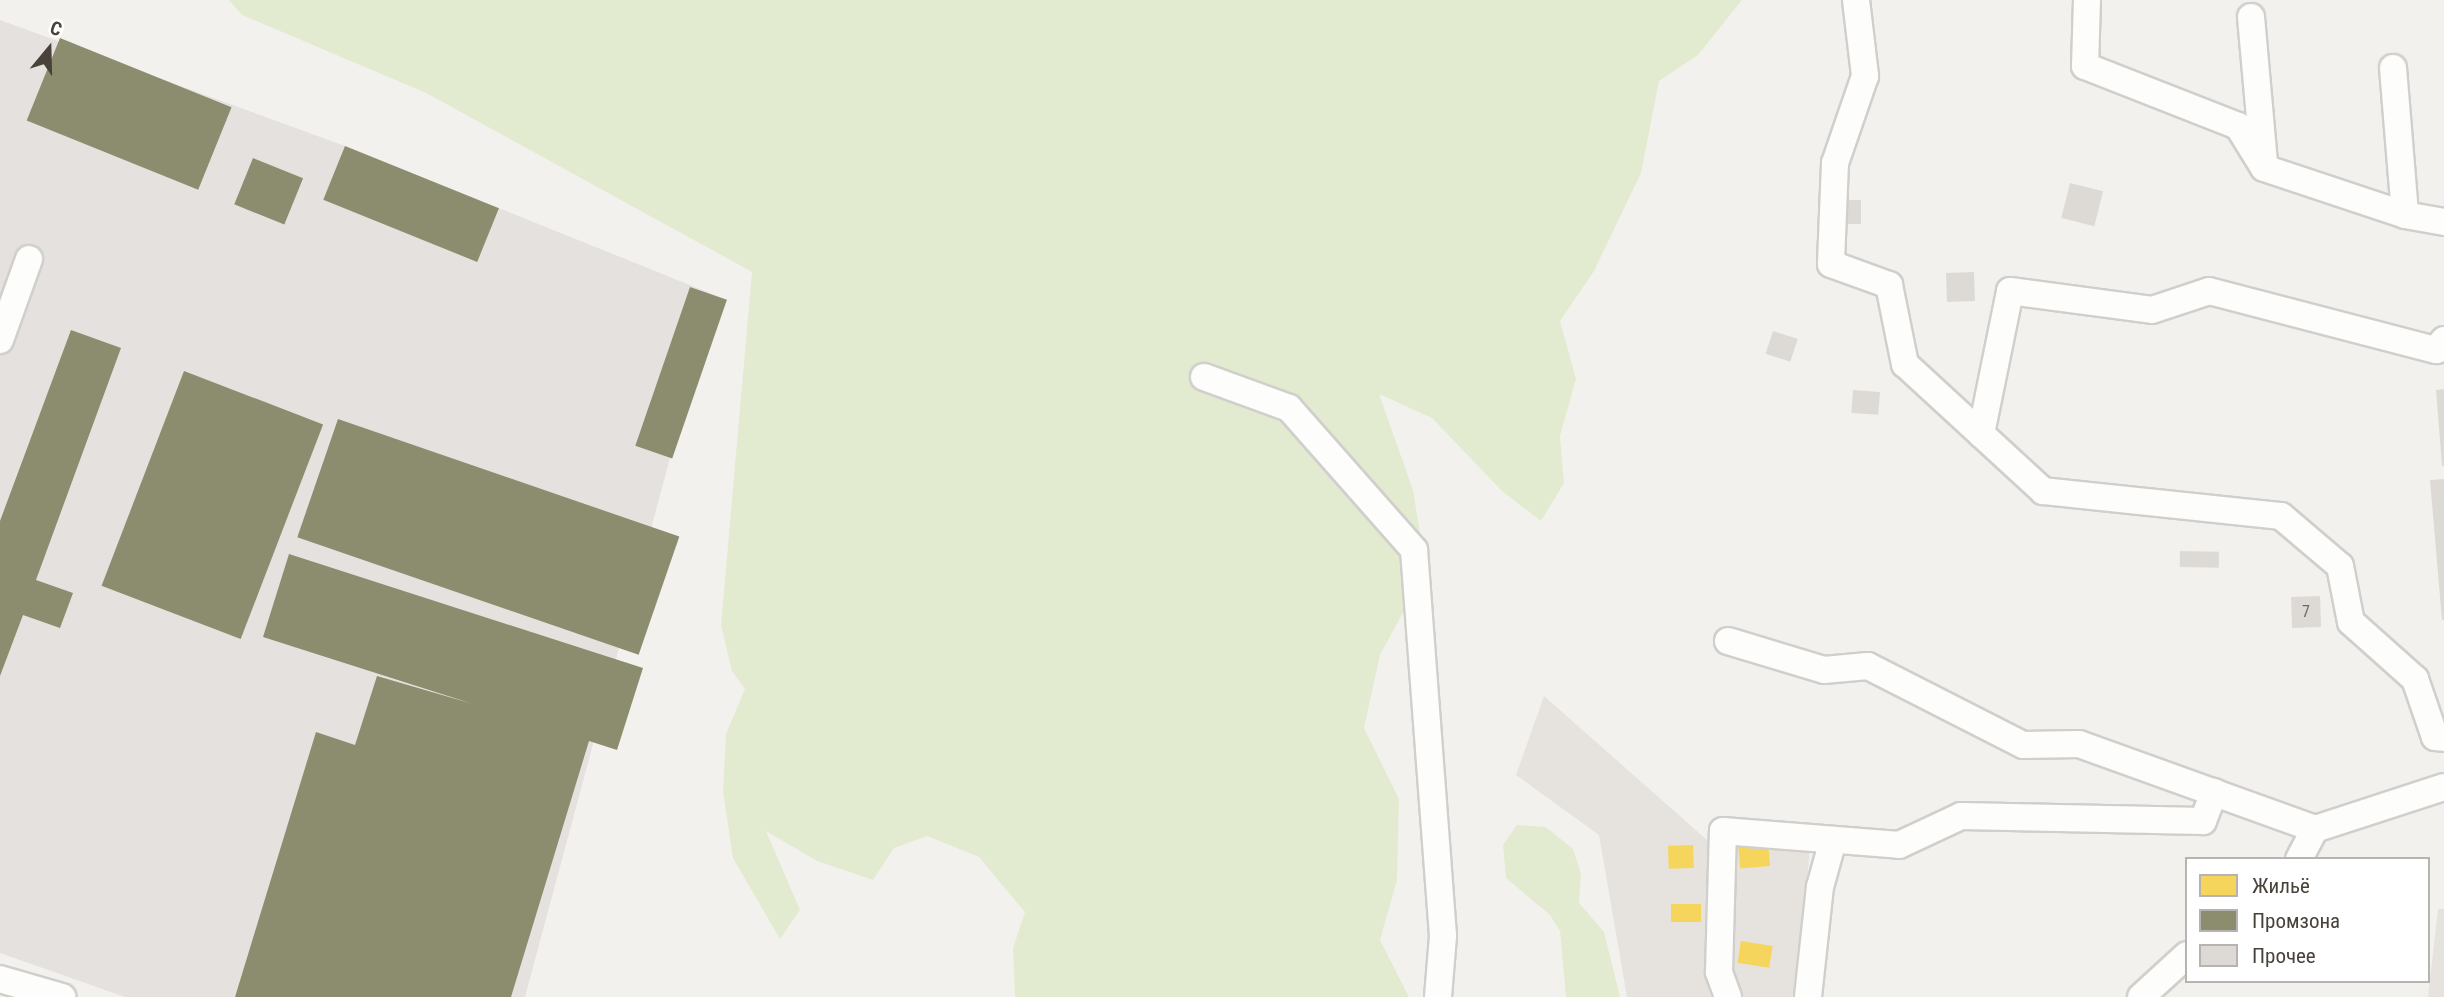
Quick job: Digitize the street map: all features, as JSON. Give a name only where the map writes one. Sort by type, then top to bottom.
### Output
[{"type":"street","points":[[1856,0],[1865,76],[1835,163],[1831,264],[1889,285],[1905,364],[2043,491],[2281,516],[2340,566],[2351,622],[2415,679],[2435,737],[2444,738]]},
{"type":"street","points":[[2087,0],[2085,66],[2238,126],[2264,167],[2406,215],[2444,222]]},
{"type":"street","points":[[2251,17],[2264,167]]},
{"type":"street","points":[[2393,68],[2406,215]]},
{"type":"street","points":[[0,340],[29,259]]},
{"type":"street","points":[[1981,434],[2010,291],[2152,310],[2209,291],[2436,350],[2444,340]]},
{"type":"street","points":[[1203,377],[1289,408],[1414,550],[1443,936],[1438,997]]},
{"type":"street","points":[[1728,641],[1824,670],[1868,666],[2023,745],[2079,744],[2315,829],[2444,788]]},
{"type":"street","points":[[1728,997],[1719,972],[1723,831],[1899,845],[1961,816],[2203,821],[2214,792]]},
{"type":"street","points":[[2299,857],[2315,829]]},
{"type":"street","points":[[1808,997],[1819,887],[1833,840]]},
{"type":"street","points":[[2141,997],[2185,957]]},
{"type":"street","points":[[0,979],[62,997]]},
{"type":"shaded area","points":[[0,20],[345,146],[727,300],[670,458],[525,997],[125,997],[0,953]]},
{"type":"shaded area","points":[[1544,696],[1707,840],[1708,988],[1711,997],[1627,997],[1599,835],[1516,775]]},
{"type":"shaded area","points":[[1731,838],[1810,845],[1798,997],[1735,997],[1726,968]]},
{"type":"shaded area","points":[[2438,909],[2444,909],[2444,997],[2428,997]]},
{"type":"green space","points":[[229,0],[1742,0],[1698,55],[1659,81],[1641,173],[1594,271],[1560,321],[1576,379],[1560,436],[1564,483],[1541,521],[1502,491],[1432,418],[1379,394],[1413,490],[1426,570],[1380,655],[1364,728],[1399,799],[1397,880],[1380,940],[1409,997],[1015,997],[1013,948],[1025,912],[979,857],[927,836],[894,848],[873,880],[817,861],[766,831],[800,910],[780,939],[733,858],[723,792],[726,734],[745,689],[732,671],[721,625],[752,272],[426,93],[242,15]]},
{"type":"green space","points":[[1517,825],[1546,827],[1573,849],[1581,874],[1579,903],[1604,932],[1620,997],[1566,997],[1560,931],[1550,915],[1506,878],[1503,845]]},
{"type":"building: Жильё","points":[[1768,842],[1770,866],[1740,869],[1738,845]]},
{"type":"building: Жильё","points":[[1693,845],[1694,868],[1669,869],[1668,846]]},
{"type":"building: Жильё","points":[[1671,904],[1701,904],[1701,922],[1671,922]]},
{"type":"building: Жильё","points":[[1741,941],[1773,946],[1769,968],[1738,963]]},
{"type":"building: Промзона","points":[[60,38],[232,107],[198,190],[27,121]]},
{"type":"building: Промзона","points":[[345,146],[499,208],[477,262],[323,200]]},
{"type":"building: Промзона","points":[[253,158],[303,178],[284,225],[234,204]]},
{"type":"building: Промзона","points":[[690,287],[727,300],[672,459],[635,446]]},
{"type":"building: Промзона","points":[[71,330],[121,348],[36,580],[73,593],[60,628],[23,615],[0,676],[0,521]]},
{"type":"building: Промзона","points":[[184,371],[323,424],[241,639],[102,586]]},
{"type":"building: Промзона","points":[[338,419],[679,537],[639,655],[297,537]]},
{"type":"building: Промзона","points":[[289,554],[643,668],[617,750],[589,741],[511,997],[235,997],[316,732],[355,745],[377,676],[473,704],[263,637]]},
{"type":"building: Прочее","points":[[2070,183],[2103,191],[2094,226],[2061,218]]},
{"type":"building: Прочее","points":[[1839,200],[1861,200],[1861,224],[1839,224]]},
{"type":"building: Прочее","points":[[1974,272],[1975,301],[1947,302],[1946,273]]},
{"type":"building: Прочее","points":[[1773,331],[1798,339],[1790,362],[1766,354]]},
{"type":"building: Прочее","points":[[2444,389],[2444,466],[2442,466],[2436,390]]},
{"type":"building: Прочее","points":[[1853,390],[1880,392],[1878,415],[1851,413]]},
{"type":"building: Прочее","points":[[2444,479],[2444,620],[2442,620],[2430,480]]},
{"type":"building: Прочее","points":[[2180,551],[2219,552],[2219,568],[2180,567]]},
{"type":"building: Прочее","points":[[2320,596],[2321,627],[2292,628],[2291,597]]}]
